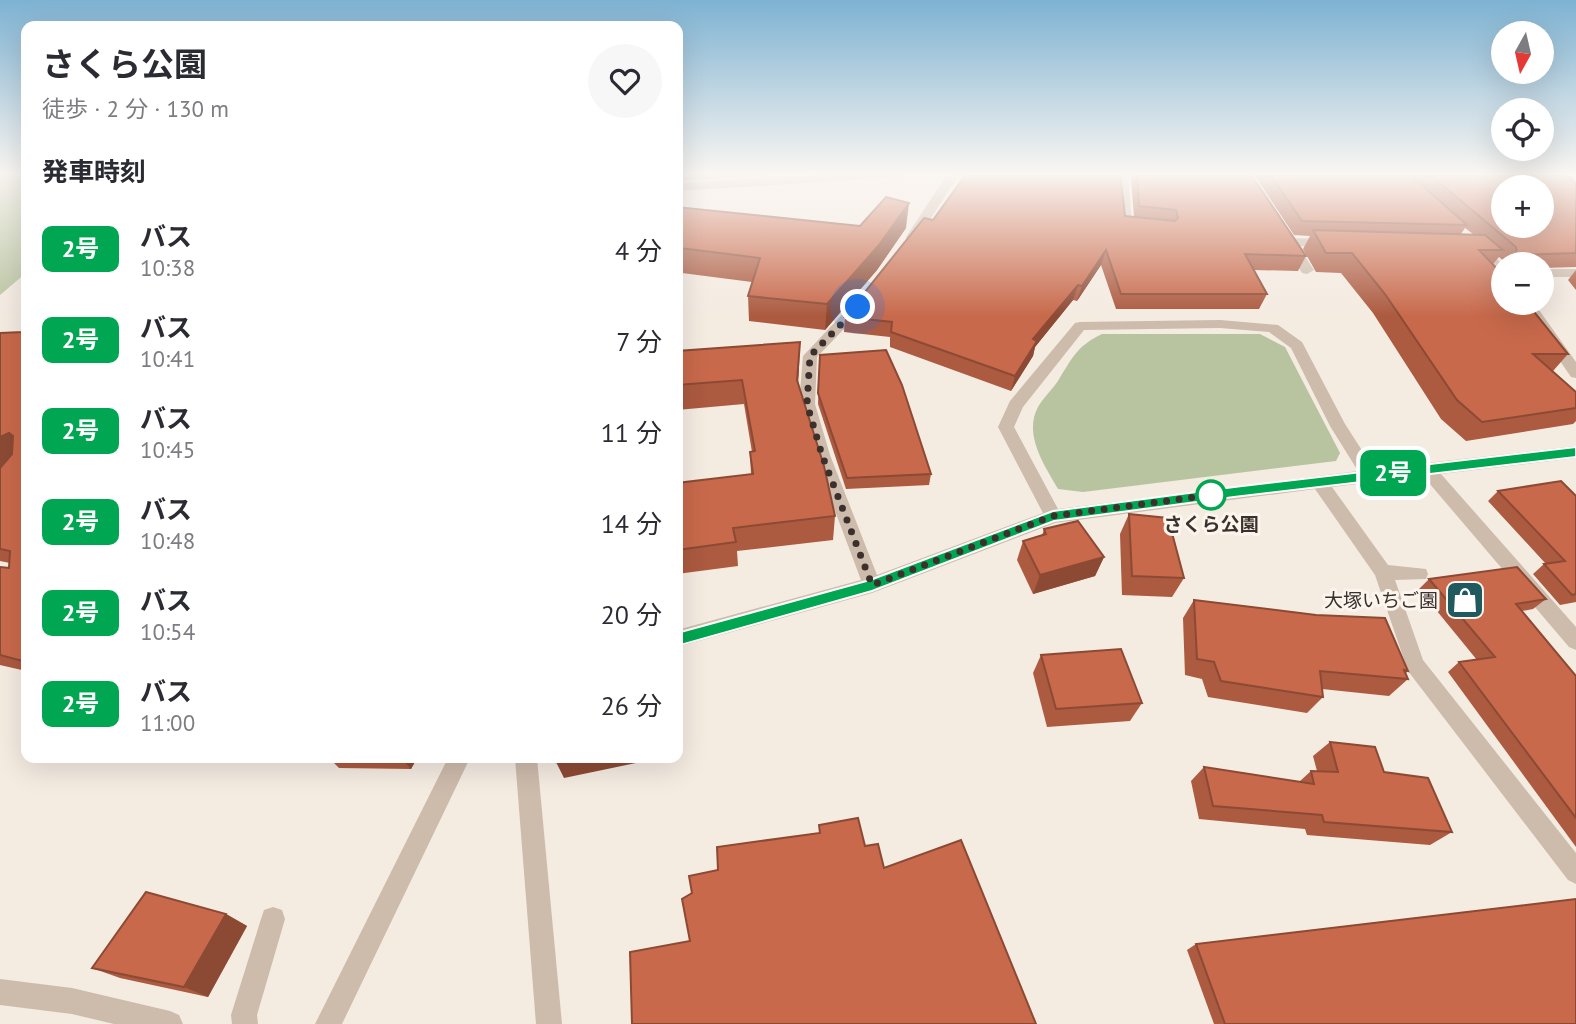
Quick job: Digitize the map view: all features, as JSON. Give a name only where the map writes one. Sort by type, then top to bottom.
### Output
[{"type":"street","points":[[902,251],[923,221]]},
{"type":"street","points":[[1126,221],[1126,226],[1153,228]]},
{"type":"street","points":[[1307,270],[1286,237],[1343,244]]},
{"type":"street","points":[[1468,243],[1491,261]]},
{"type":"street","points":[[1554,273],[1576,273]]},
{"type":"street","points":[[868,294],[845,322],[810,356],[807,404],[822,455],[872,585]]},
{"type":"street","points":[[1535,315],[1576,373]]},
{"type":"street","points":[[1053,516],[1006,426],[1016,405],[1080,326],[1194,323],[1273,328],[1297,345],[1338,426],[1370,476]]},
{"type":"street","points":[[683,637],[872,585],[1053,516],[1576,452]]},
{"type":"street","points":[[1427,469],[1576,641]]},
{"type":"street","points":[[1319,482],[1383,572],[1415,665],[1576,872]]},
{"type":"street","points":[[1383,572],[1419,574]]},
{"type":"street","points":[[328,1024],[457,763]]},
{"type":"street","points":[[526,763],[549,1024]]},
{"type":"street","points":[[245,1024],[244,1015],[273,919]]},
{"type":"street","points":[[0,992],[72,1001],[170,1024]]},
{"type":"green space","points":[[0,221],[21,221],[21,277],[0,295]]},
{"type":"green space","name":"さくら公園","points":[[1102,334],[1260,334],[1285,347],[1340,453],[1336,461],[1083,492],[1058,489],[1034,439],[1034,418],[1038,407],[1076,353]]},
{"type":"building","points":[[683,221],[810,221],[860,226],[865,221],[896,221],[879,245],[827,304],[748,296],[760,258],[683,248]]},
{"type":"building","points":[[922,221],[1282,221],[1306,256],[1245,254],[1267,294],[1121,294],[1106,250],[1082,286],[1078,285],[1033,339],[1037,341],[1015,376],[891,332],[892,322],[845,317]]},
{"type":"building","points":[[1302,221],[1462,221],[1467,225]]},
{"type":"building","points":[[1554,221],[1576,221],[1576,253],[1517,252],[1516,247],[1505,238],[1554,238]]},
{"type":"building","points":[[1313,230],[1485,235],[1503,250],[1479,250],[1491,262],[1491,315],[1537,315],[1568,354],[1533,354],[1576,392],[1576,408],[1482,422],[1457,400],[1385,294],[1352,253],[1326,253]]},
{"type":"building","points":[[21,332],[21,661],[0,655],[0,567],[9,568],[10,551],[0,549],[0,468],[12,454],[13,436],[9,433],[0,438],[0,333]]},
{"type":"building","points":[[800,342],[797,380],[824,466],[835,516],[733,528],[736,542],[683,549],[683,482],[753,474],[750,452],[755,451],[742,380],[683,385],[683,351]]},
{"type":"building","points":[[886,350],[902,385],[931,474],[847,478],[818,393],[820,355]]},
{"type":"building","points":[[1561,481],[1576,496],[1576,594],[1572,595],[1544,564],[1565,561],[1498,491]]},
{"type":"building","points":[[1129,514],[1168,518],[1184,578],[1132,576]]},
{"type":"building","points":[[1078,521],[1104,557],[1040,575],[1023,541],[1046,534],[1044,529]]},
{"type":"building","points":[[1517,567],[1546,599],[1516,604],[1576,676],[1576,818],[1459,662],[1495,657],[1429,579]]},
{"type":"building","points":[[1194,600],[1316,615],[1385,618],[1408,671],[1404,670],[1408,679],[1320,671],[1323,697],[1221,681],[1214,662],[1197,659]]},
{"type":"building","points":[[1121,649],[1142,703],[1056,709],[1041,655]]},
{"type":"building","points":[[1330,742],[1375,747],[1384,772],[1428,778],[1452,832],[1324,822],[1322,815],[1213,806],[1204,767],[1314,784],[1311,771],[1338,772]]},
{"type":"building","points":[[858,818],[865,846],[878,844],[884,868],[961,840],[1036,1024],[632,1024],[630,952],[690,941],[682,899],[692,893],[689,876],[718,870],[717,847],[820,833],[819,825]]},
{"type":"building","points":[[146,892],[226,914],[184,987],[92,968]]},
{"type":"building","points":[[1576,899],[1576,1024],[1225,1024],[1196,944]]},
{"type":"bus line","name":"2号","points":[[683,637],[872,585],[1053,516],[1150,502],[1576,452]]},
{"type":"place","name":"さくら公園","points":[[1211,495]]},
{"type":"place","name":"大塚いちご園","points":[[1465,600]]},
{"type":"route","points":[[858,307],[810,356],[807,404],[822,455],[872,585],[1053,516],[1213,494],[1211,495]]}]
